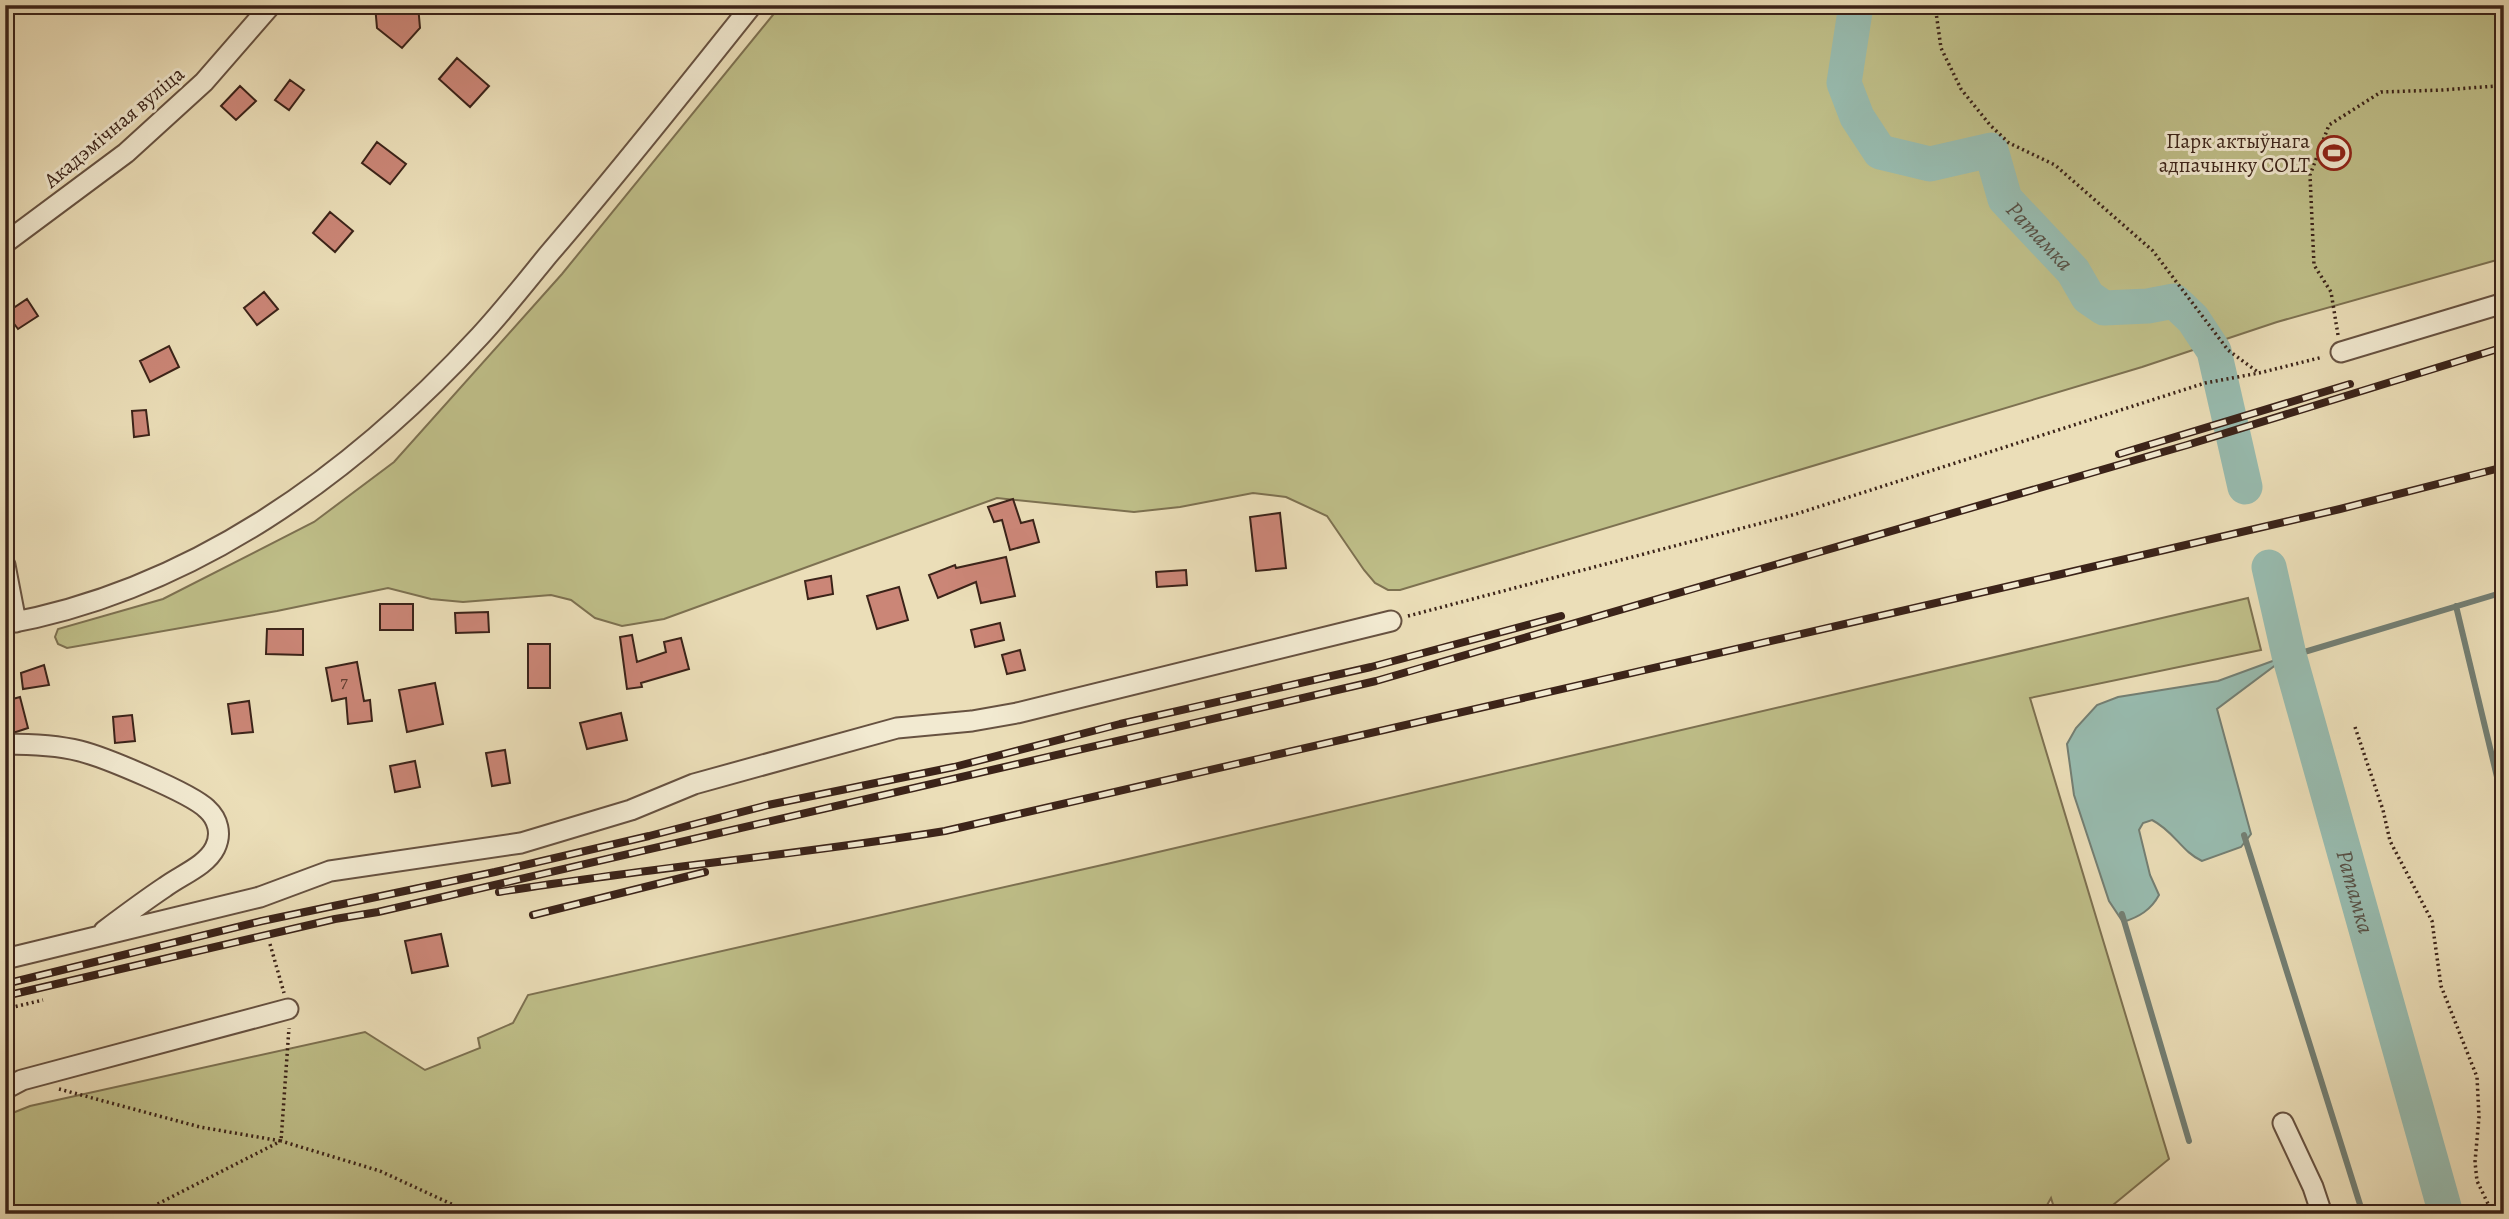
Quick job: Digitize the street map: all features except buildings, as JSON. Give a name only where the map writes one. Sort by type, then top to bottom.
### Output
[{"type":"street","name":"Акадэмічная вуліца","points":[[5,243],[126,153],[204,82],[271,5]]},
{"type":"street","points":[[5,565],[11,623],[85,605],[159,576],[211,552],[313,488],[417,399],[480,336],[583,215],[752,5]]},
{"type":"street","points":[[2340,352],[2504,303]]},
{"type":"street","points":[[5,959],[260,897],[330,871],[521,843],[631,810],[694,784],[897,728],[972,721],[1017,713],[1391,621]]},
{"type":"street","points":[[5,744],[59,747],[83,752],[180,793],[206,807],[216,821],[219,835],[215,848],[206,860],[96,937]]},
{"type":"street","points":[[5,1089],[22,1080],[288,1009]]},
{"type":"street","points":[[2283,1123],[2313,1186],[2322,1214]]},
{"type":"path","points":[[1934,5],[1941,48],[1961,89],[1990,125],[2009,143],[2055,165],[2153,251],[2228,350],[2259,373]]},
{"type":"path","points":[[2496,86],[2504,67]]},
{"type":"path","points":[[1391,621],[1796,514],[2205,383],[2259,373],[2340,352],[2332,292],[2314,265],[2310,175],[2329,125],[2381,92],[2504,86]]},
{"type":"path","points":[[2355,727],[2383,810],[2390,841],[2432,921],[2441,986],[2477,1077],[2477,1181],[2493,1214]]},
{"type":"path","points":[[270,944],[288,1009],[290,1039],[281,1141]]},
{"type":"path","points":[[5,1009],[43,1000]]},
{"type":"path","points":[[58,1089],[200,1127],[281,1141],[380,1171],[473,1214]]},
{"type":"path","points":[[138,1214],[281,1141]]},
{"type":"green space","points":[[781,5],[2504,5],[2504,258],[2277,322],[2142,367],[1400,590],[1388,590],[1375,583],[1327,516],[1286,497],[1253,493],[1180,507],[1134,512],[997,498],[664,619],[622,626],[595,618],[571,600],[551,595],[463,602],[431,599],[388,588],[277,611],[67,648],[58,644],[55,637],[58,629],[163,599],[314,522],[394,462],[562,274]]},
{"type":"green space","points":[[2248,598],[2261,650],[2030,698],[2169,1159],[2102,1214],[2056,1214],[2051,1198],[2042,1214],[5,1214],[5,1116],[30,1106],[365,1032],[425,1070],[480,1048],[478,1038],[513,1023],[528,995],[1111,863]]},
{"type":"water","points":[[2289,655],[2217,709],[2251,834],[2241,847],[2202,861],[2160,825],[2152,820],[2143,823],[2139,830],[2150,875],[2159,895],[2144,912],[2123,922],[2109,901],[2074,795],[2067,744],[2076,728],[2097,705],[2118,697],[2218,681]]},
{"type":"waterway","name":"Ратамка","points":[[1856,5],[1844,83],[1857,117],[1880,152],[1930,164],[1991,150],[2005,199],[2073,271],[2088,297],[2104,308],[2148,306],[2174,301],[2193,319],[2214,351],[2245,487]]},
{"type":"waterway","name":"Ратамка","points":[[2269,567],[2289,655],[2446,1214]]},
{"type":"waterway","points":[[2281,659],[2504,592]]},
{"type":"waterway","points":[[2456,606],[2504,806]]},
{"type":"waterway","points":[[2244,835],[2363,1214]]},
{"type":"waterway","points":[[2122,914],[2189,1141]]},
{"type":"railway","points":[[5,996],[1376,681],[2187,445],[2504,347]]},
{"type":"railway","points":[[2119,454],[2350,384]]},
{"type":"railway","points":[[499,892],[945,831],[2340,509],[2504,467]]},
{"type":"railway","points":[[5,984],[262,921],[495,872],[649,836],[768,805],[954,767],[1120,724],[1371,667],[1561,616]]},
{"type":"railway","points":[[533,915],[705,872]]},
{"type":"place","name":"Парк актыўнага адпачынку COLT","points":[[2334,153]]}]
